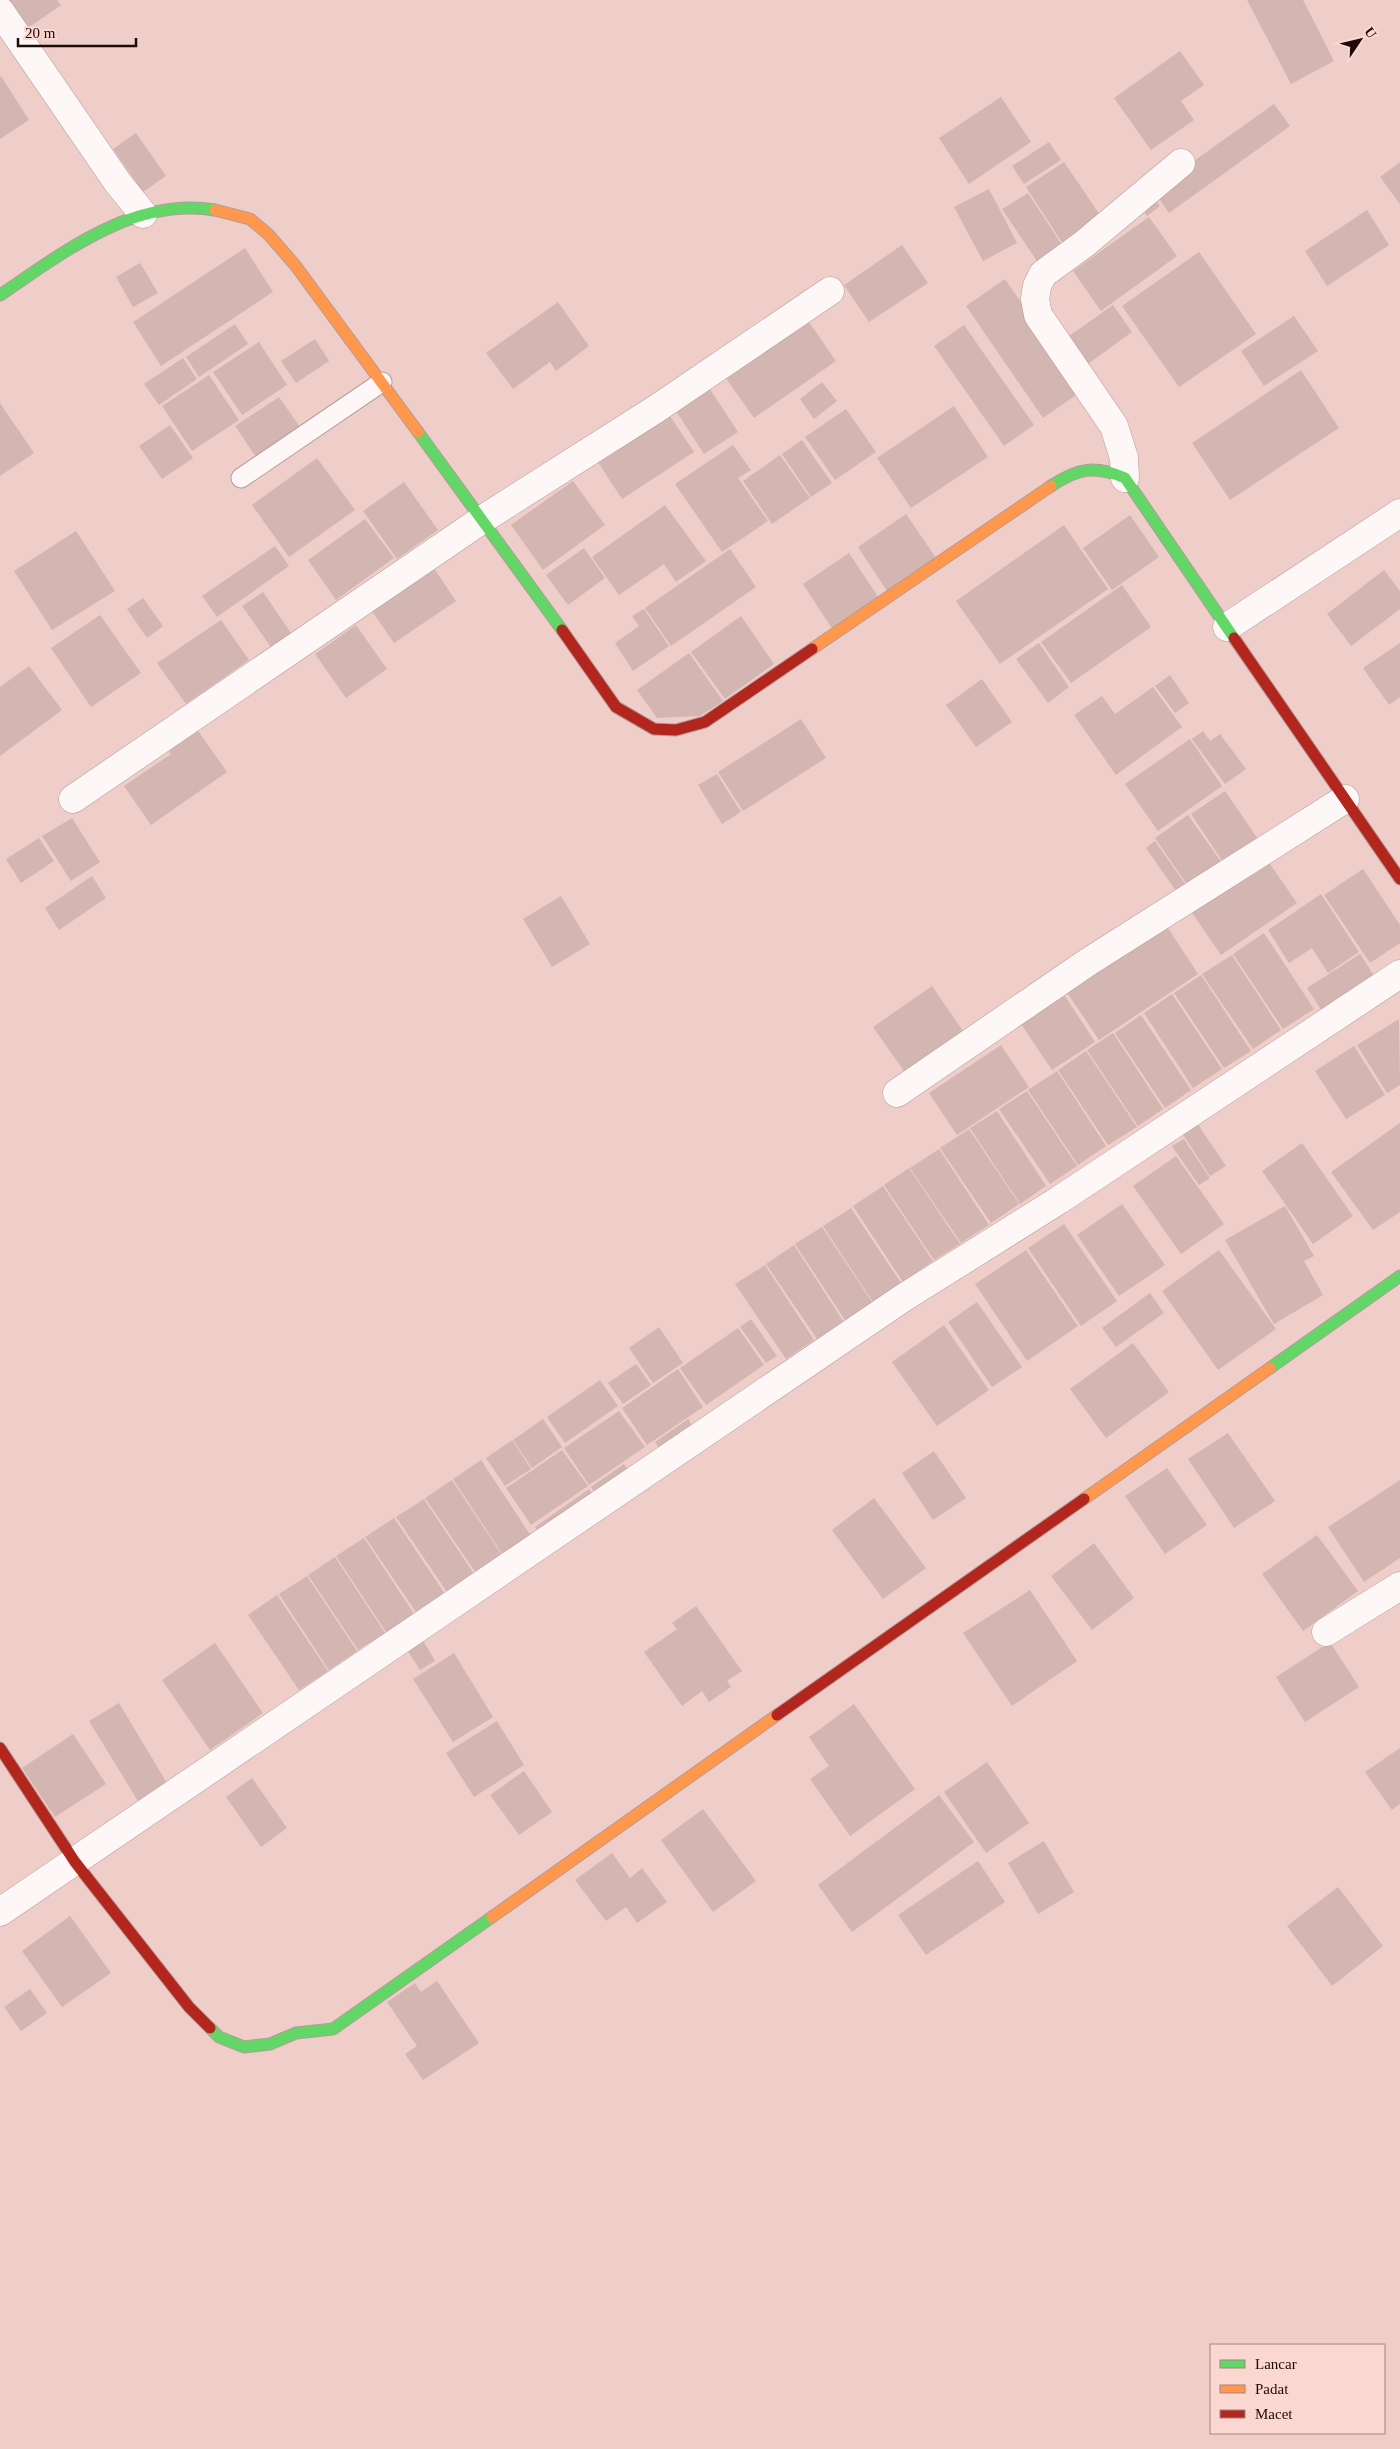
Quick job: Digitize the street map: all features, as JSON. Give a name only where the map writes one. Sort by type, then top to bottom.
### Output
[{"type":"street","points":[[0,11],[118,183],[143,214]]},
{"type":"street","points":[[1181,163],[1084,244],[1043,274],[1037,286],[1034,299],[1038,315],[1114,426],[1124,458],[1125,478],[1400,880]]},
{"type":"street","points":[[0,295],[104,228],[143,214],[179,205],[206,206],[249,219],[264,230],[295,265],[482,519],[616,707],[654,729],[676,730],[693,727],[705,722],[1067,475],[1097,467],[1125,478]]},
{"type":"street","points":[[73,799],[482,519],[656,409],[830,291]]},
{"type":"street","points":[[1227,627],[1400,513]]},
{"type":"street","points":[[897,1093],[1088,962],[1345,799]]},
{"type":"street","points":[[0,1912],[903,1298],[1059,1200],[1400,974]]},
{"type":"street","points":[[0,1748],[75,1862],[189,2008],[219,2037],[244,2047],[270,2044],[296,2033],[333,2029],[1400,1276]]},
{"type":"street","points":[[1326,1632],[1400,1586]]},
{"type":"lane","points":[[241,478],[382,382]]},
{"type":"building","points":[[0,0],[57,0],[61,5],[21,33]]},
{"type":"building","points":[[1247,0],[1303,0],[1334,61],[1291,84]]},
{"type":"building","points":[[1180,51],[1204,85],[1181,101],[1194,120],[1151,150],[1114,98]]},
{"type":"building","points":[[0,77],[29,120],[0,139]]},
{"type":"building","points":[[1001,97],[1031,142],[969,184],[939,138]]},
{"type":"building","points":[[1274,104],[1290,126],[1169,213],[1153,190]]},
{"type":"building","points":[[136,133],[166,176],[143,192],[113,149]]},
{"type":"building","points":[[1049,142],[1061,160],[1024,184],[1012,166]]},
{"type":"building","points":[[1064,162],[1102,218],[1063,244],[1026,187]]},
{"type":"building","points":[[1400,162],[1400,204],[1380,177]]},
{"type":"building","points":[[989,189],[1017,243],[983,261],[954,207]]},
{"type":"building","points":[[1028,193],[1062,245],[1037,261],[1002,209]]},
{"type":"building","points":[[1151,194],[1160,206],[1147,216],[1138,202]]},
{"type":"building","points":[[1367,210],[1389,245],[1327,286],[1305,251]]},
{"type":"building","points":[[1149,217],[1177,256],[1101,311],[1073,271]]},
{"type":"building","points":[[902,245],[928,283],[869,322],[844,285]]},
{"type":"building","points":[[245,248],[273,292],[161,366],[133,322]]},
{"type":"building","points":[[1199,252],[1256,334],[1179,387],[1122,306]]},
{"type":"building","points":[[140,263],[158,293],[133,307],[116,277]]},
{"type":"building","points":[[1005,279],[1082,391],[1043,418],[966,306]]},
{"type":"building","points":[[558,302],[589,346],[556,371],[550,362],[513,389],[486,353]]},
{"type":"building","points":[[1113,305],[1132,332],[1085,366],[1065,339]]},
{"type":"building","points":[[1294,316],[1318,351],[1264,386],[1241,351]]},
{"type":"building","points":[[807,319],[836,361],[754,418],[725,377]]},
{"type":"building","points":[[235,324],[248,344],[199,377],[186,357]]},
{"type":"building","points":[[964,325],[1034,425],[1004,446],[934,346]]},
{"type":"building","points":[[315,339],[329,361],[296,383],[281,361]]},
{"type":"building","points":[[259,342],[287,385],[242,415],[213,372]]},
{"type":"building","points":[[183,358],[197,379],[159,405],[144,384]]},
{"type":"building","points":[[1301,370],[1339,428],[1230,500],[1192,443]]},
{"type":"building","points":[[209,375],[239,420],[192,451],[162,406]]},
{"type":"building","points":[[822,382],[837,401],[814,419],[800,399]]},
{"type":"building","points":[[710,389],[738,432],[704,454],[676,411]]},
{"type":"building","points":[[279,397],[300,427],[256,457],[235,426]]},
{"type":"building","points":[[0,403],[34,453],[0,476]]},
{"type":"building","points":[[954,406],[988,457],[911,508],[877,458]]},
{"type":"building","points":[[846,409],[876,452],[835,480],[805,437]]},
{"type":"building","points":[[666,410],[694,452],[622,499],[594,456]]},
{"type":"building","points":[[170,425],[193,458],[162,479],[139,446]]},
{"type":"building","points":[[802,440],[832,483],[811,497],[782,454]]},
{"type":"building","points":[[733,445],[751,470],[738,478],[768,521],[722,552],[675,484]]},
{"type":"building","points":[[780,455],[810,498],[772,524],[743,481]]},
{"type":"building","points":[[317,458],[355,510],[289,557],[252,505]]},
{"type":"building","points":[[573,481],[605,525],[543,570],[511,525]]},
{"type":"building","points":[[404,482],[438,530],[397,559],[363,511]]},
{"type":"building","points":[[665,505],[706,561],[676,582],[664,564],[619,595],[592,557]]},
{"type":"building","points":[[906,514],[936,558],[887,591],[858,547]]},
{"type":"building","points":[[1130,515],[1159,557],[1112,590],[1083,548]]},
{"type":"building","points":[[365,519],[394,558],[336,600],[308,560]]},
{"type":"building","points":[[1064,525],[1108,589],[1000,664],[956,601]]},
{"type":"building","points":[[76,531],[115,591],[52,630],[14,571]]},
{"type":"building","points":[[275,546],[289,566],[217,617],[202,596]]},
{"type":"building","points":[[584,548],[605,578],[568,605],[546,575]]},
{"type":"building","points":[[730,549],[756,587],[671,646],[645,608]]},
{"type":"building","points":[[849,553],[879,598],[833,630],[803,584]]},
{"type":"building","points":[[429,561],[456,601],[394,643],[367,604]]},
{"type":"building","points":[[1384,570],[1400,591],[1400,609],[1351,646],[1327,614]]},
{"type":"building","points":[[1122,585],[1151,627],[1071,683],[1041,642]]},
{"type":"building","points":[[263,592],[293,636],[273,650],[242,606]]},
{"type":"building","points":[[143,598],[163,626],[147,638],[127,609]]},
{"type":"building","points":[[644,609],[669,646],[633,671],[615,643],[639,626],[632,616]]},
{"type":"building","points":[[100,615],[141,673],[91,707],[51,648]]},
{"type":"building","points":[[741,616],[774,664],[725,699],[691,652]]},
{"type":"building","points":[[221,620],[249,660],[186,704],[157,663]]},
{"type":"building","points":[[356,625],[387,669],[346,698],[315,654]]},
{"type":"building","points":[[1039,643],[1069,687],[1048,703],[1016,659]]},
{"type":"building","points":[[1400,643],[1400,697],[1389,705],[1363,668]]},
{"type":"building","points":[[689,653],[723,701],[700,716],[657,718],[637,690]]},
{"type":"building","points":[[29,666],[62,710],[0,756],[0,687]]},
{"type":"building","points":[[1170,675],[1189,703],[1175,713],[1155,686]]},
{"type":"building","points":[[982,679],[1012,722],[976,747],[946,705]]},
{"type":"building","points":[[1153,687],[1182,727],[1116,775],[1074,715],[1102,696],[1115,714]]},
{"type":"building","points":[[801,719],[826,758],[743,811],[718,772]]},
{"type":"building","points":[[196,728],[227,772],[151,825],[124,786],[171,754],[166,748]]},
{"type":"building","points":[[1203,731],[1210,741],[1220,734],[1246,769],[1225,784],[1192,739]]},
{"type":"building","points":[[1190,739],[1222,786],[1158,831],[1125,784]]},
{"type":"building","points":[[717,774],[741,812],[722,824],[698,785]]},
{"type":"building","points":[[1225,791],[1258,839],[1223,862],[1191,814]]},
{"type":"building","points":[[1188,815],[1222,863],[1188,886],[1155,838]]},
{"type":"building","points":[[72,818],[100,862],[71,881],[42,836]]},
{"type":"building","points":[[39,838],[54,861],[21,883],[6,859]]},
{"type":"building","points":[[1155,841],[1186,885],[1176,891],[1146,848]]},
{"type":"building","points":[[1268,861],[1297,903],[1221,955],[1186,904]]},
{"type":"building","points":[[1363,869],[1400,925],[1400,943],[1370,963],[1324,895]]},
{"type":"building","points":[[92,876],[106,898],[59,930],[45,908]]},
{"type":"building","points":[[1321,894],[1359,952],[1328,973],[1312,948],[1289,963],[1268,930]]},
{"type":"building","points":[[561,896],[590,944],[552,967],[523,919]]},
{"type":"building","points":[[1166,925],[1198,974],[1099,1040],[1066,991]]},
{"type":"building","points":[[1264,933],[1314,1009],[1283,1029],[1233,954]]},
{"type":"building","points":[[1360,954],[1375,977],[1322,1011],[1307,988]]},
{"type":"building","points":[[1232,955],[1281,1030],[1253,1049],[1202,974]]},
{"type":"building","points":[[1201,975],[1251,1051],[1224,1068],[1174,993]]},
{"type":"building","points":[[932,986],[965,1034],[906,1074],[873,1027]]},
{"type":"building","points":[[1172,994],[1222,1069],[1193,1088],[1144,1013]]},
{"type":"building","points":[[1065,996],[1095,1042],[1052,1070],[1021,1024]]},
{"type":"building","points":[[1141,1015],[1191,1090],[1165,1108],[1115,1033]]},
{"type":"building","points":[[1399,1019],[1400,1085],[1387,1093],[1357,1045]]},
{"type":"building","points":[[1113,1033],[1163,1109],[1138,1126],[1087,1050]]},
{"type":"building","points":[[1001,1045],[1029,1087],[957,1135],[929,1093]]},
{"type":"building","points":[[1354,1046],[1385,1095],[1346,1119],[1315,1071]]},
{"type":"building","points":[[1086,1051],[1137,1127],[1108,1145],[1058,1070]]},
{"type":"building","points":[[1057,1071],[1106,1146],[1078,1165],[1028,1090]]},
{"type":"building","points":[[1027,1091],[1077,1166],[1050,1184],[999,1109]]},
{"type":"building","points":[[997,1111],[1046,1186],[1020,1204],[970,1128]]},
{"type":"building","points":[[1197,1123],[1226,1166],[1210,1176],[1182,1133]]},
{"type":"building","points":[[1400,1123],[1400,1212],[1373,1230],[1331,1172]]},
{"type":"building","points":[[969,1129],[1019,1204],[991,1223],[940,1148]]},
{"type":"building","points":[[1184,1139],[1210,1178],[1199,1185],[1172,1146]]},
{"type":"building","points":[[1302,1143],[1353,1216],[1313,1244],[1262,1171]]},
{"type":"building","points":[[939,1149],[989,1225],[961,1243],[910,1168]]},
{"type":"building","points":[[1176,1156],[1224,1224],[1181,1254],[1133,1186]]},
{"type":"building","points":[[909,1168],[960,1244],[934,1260],[884,1185]]},
{"type":"building","points":[[883,1186],[933,1261],[903,1282],[853,1206]]},
{"type":"building","points":[[1122,1204],[1165,1265],[1119,1296],[1077,1235]]},
{"type":"building","points":[[1285,1206],[1314,1256],[1304,1261],[1323,1295],[1274,1324],[1225,1240]]},
{"type":"building","points":[[851,1208],[901,1283],[873,1302],[823,1226]]},
{"type":"building","points":[[1064,1224],[1117,1301],[1081,1326],[1028,1248]]},
{"type":"building","points":[[822,1227],[872,1302],[845,1320],[795,1244]]},
{"type":"building","points":[[794,1245],[843,1321],[817,1339],[766,1264]]},
{"type":"building","points":[[1026,1250],[1078,1326],[1027,1361],[975,1284]]},
{"type":"building","points":[[1219,1250],[1276,1329],[1218,1370],[1162,1291]]},
{"type":"building","points":[[765,1265],[814,1340],[786,1359],[735,1284]]},
{"type":"building","points":[[1150,1293],[1164,1313],[1116,1347],[1102,1328]]},
{"type":"building","points":[[977,1302],[1022,1367],[992,1387],[948,1322]]},
{"type":"building","points":[[751,1319],[777,1356],[766,1363],[740,1327]]},
{"type":"building","points":[[944,1325],[989,1390],[937,1426],[892,1362]]},
{"type":"building","points":[[659,1327],[683,1363],[653,1383],[629,1348]]},
{"type":"building","points":[[738,1328],[764,1365],[706,1405],[680,1368]]},
{"type":"building","points":[[1133,1343],[1169,1392],[1106,1438],[1070,1389]]},
{"type":"building","points":[[636,1364],[651,1385],[623,1404],[608,1383]]},
{"type":"building","points":[[678,1369],[703,1407],[647,1445],[622,1408]]},
{"type":"building","points":[[600,1380],[618,1406],[565,1443],[547,1417]]},
{"type":"building","points":[[619,1411],[645,1447],[589,1485],[564,1448]]},
{"type":"building","points":[[543,1419],[562,1447],[532,1468],[513,1440]]},
{"type":"building","points":[[688,1419],[698,1434],[665,1457],[655,1442]]},
{"type":"building","points":[[1228,1433],[1275,1501],[1234,1528],[1188,1459]]},
{"type":"building","points":[[512,1440],[531,1469],[505,1486],[486,1458]]},
{"type":"building","points":[[562,1450],[588,1486],[531,1525],[506,1488]]},
{"type":"building","points":[[934,1451],[966,1498],[933,1520],[902,1473]]},
{"type":"building","points":[[481,1460],[531,1536],[503,1555],[453,1479]]},
{"type":"building","points":[[624,1464],[632,1476],[600,1499],[591,1487]]},
{"type":"building","points":[[1167,1468],[1207,1525],[1165,1554],[1125,1496]]},
{"type":"building","points":[[452,1480],[502,1555],[476,1573],[425,1498]]},
{"type":"building","points":[[1400,1480],[1400,1558],[1364,1582],[1328,1527]]},
{"type":"building","points":[[589,1489],[597,1501],[543,1538],[535,1527]]},
{"type":"building","points":[[874,1498],[926,1568],[883,1599],[832,1530]]},
{"type":"building","points":[[424,1499],[474,1574],[447,1592],[396,1517]]},
{"type":"building","points":[[394,1518],[445,1594],[416,1612],[365,1537]]},
{"type":"building","points":[[1317,1535],[1358,1591],[1303,1631],[1262,1574]]},
{"type":"building","points":[[364,1538],[414,1614],[386,1632],[336,1556]]},
{"type":"building","points":[[1094,1543],[1134,1598],[1092,1630],[1051,1576]]},
{"type":"building","points":[[335,1557],[385,1633],[358,1650],[308,1575]]},
{"type":"building","points":[[307,1576],[357,1651],[329,1670],[279,1594]]},
{"type":"building","points":[[1030,1590],[1077,1661],[1012,1706],[963,1633]]},
{"type":"building","points":[[277,1595],[328,1671],[299,1690],[248,1615]]},
{"type":"building","points":[[696,1606],[742,1671],[727,1681],[731,1687],[709,1702],[702,1691],[682,1706],[644,1652],[677,1629],[672,1623]]},
{"type":"building","points":[[420,1635],[435,1661],[420,1670],[404,1645]]},
{"type":"building","points":[[1330,1642],[1359,1687],[1305,1722],[1276,1677]]},
{"type":"building","points":[[215,1643],[263,1713],[210,1750],[162,1680]]},
{"type":"building","points":[[454,1653],[493,1717],[453,1742],[413,1679]]},
{"type":"building","points":[[119,1703],[167,1783],[138,1801],[89,1721]]},
{"type":"building","points":[[854,1704],[915,1789],[850,1836],[810,1779],[829,1766],[809,1737]]},
{"type":"building","points":[[497,1721],[524,1765],[474,1797],[446,1753]]},
{"type":"building","points":[[73,1734],[106,1784],[55,1817],[22,1768]]},
{"type":"building","points":[[1400,1748],[1400,1804],[1392,1810],[1365,1772]]},
{"type":"building","points":[[987,1762],[1029,1823],[986,1853],[944,1792]]},
{"type":"building","points":[[524,1771],[552,1812],[519,1835],[490,1795]]},
{"type":"building","points":[[252,1778],[287,1828],[261,1847],[226,1797]]},
{"type":"building","points":[[939,1795],[974,1842],[852,1932],[818,1885]]},
{"type":"building","points":[[703,1809],[756,1881],[713,1912],[661,1840]]},
{"type":"building","points":[[1044,1841],[1074,1892],[1038,1914],[1008,1863]]},
{"type":"building","points":[[612,1853],[630,1878],[642,1868],[667,1902],[637,1923],[626,1907],[606,1921],[575,1880]]},
{"type":"building","points":[[978,1861],[1005,1902],[926,1955],[898,1915]]},
{"type":"building","points":[[1338,1887],[1383,1946],[1332,1986],[1287,1926]]},
{"type":"building","points":[[70,1916],[111,1973],[62,2007],[22,1951]]},
{"type":"building","points":[[437,1981],[479,2043],[423,2080],[405,2054],[417,2046],[387,2002],[415,1983],[421,1992]]},
{"type":"building","points":[[30,1989],[47,2013],[21,2031],[4,2007]]},
{"type":"traffic: fast","points":[[0,295],[75,246],[128,220],[156,212],[185,208],[215,210]]},
{"type":"traffic: fast","points":[[418,432],[562,630]]},
{"type":"traffic: fast","points":[[1051,486],[1070,475],[1087,470],[1105,471],[1125,478],[1234,638]]},
{"type":"traffic: fast","points":[[1270,1368],[1400,1276]]},
{"type":"traffic: fast","points":[[210,2028],[219,2037],[244,2047],[270,2044],[296,2033],[333,2029],[492,1917]]},
{"type":"traffic: slow","points":[[215,210],[250,219],[268,234],[295,265],[418,432]]},
{"type":"traffic: slow","points":[[812,649],[1051,486]]},
{"type":"traffic: slow","points":[[1084,1499],[1270,1368]]},
{"type":"traffic: slow","points":[[492,1917],[777,1715]]},
{"type":"traffic: jam","points":[[562,630],[616,707],[654,729],[676,730],[705,722],[812,649]]},
{"type":"traffic: jam","points":[[1234,638],[1400,879]]},
{"type":"traffic: jam","points":[[777,1715],[1084,1499]]},
{"type":"traffic: jam","points":[[0,1748],[75,1862],[189,2007],[210,2028]]}]
